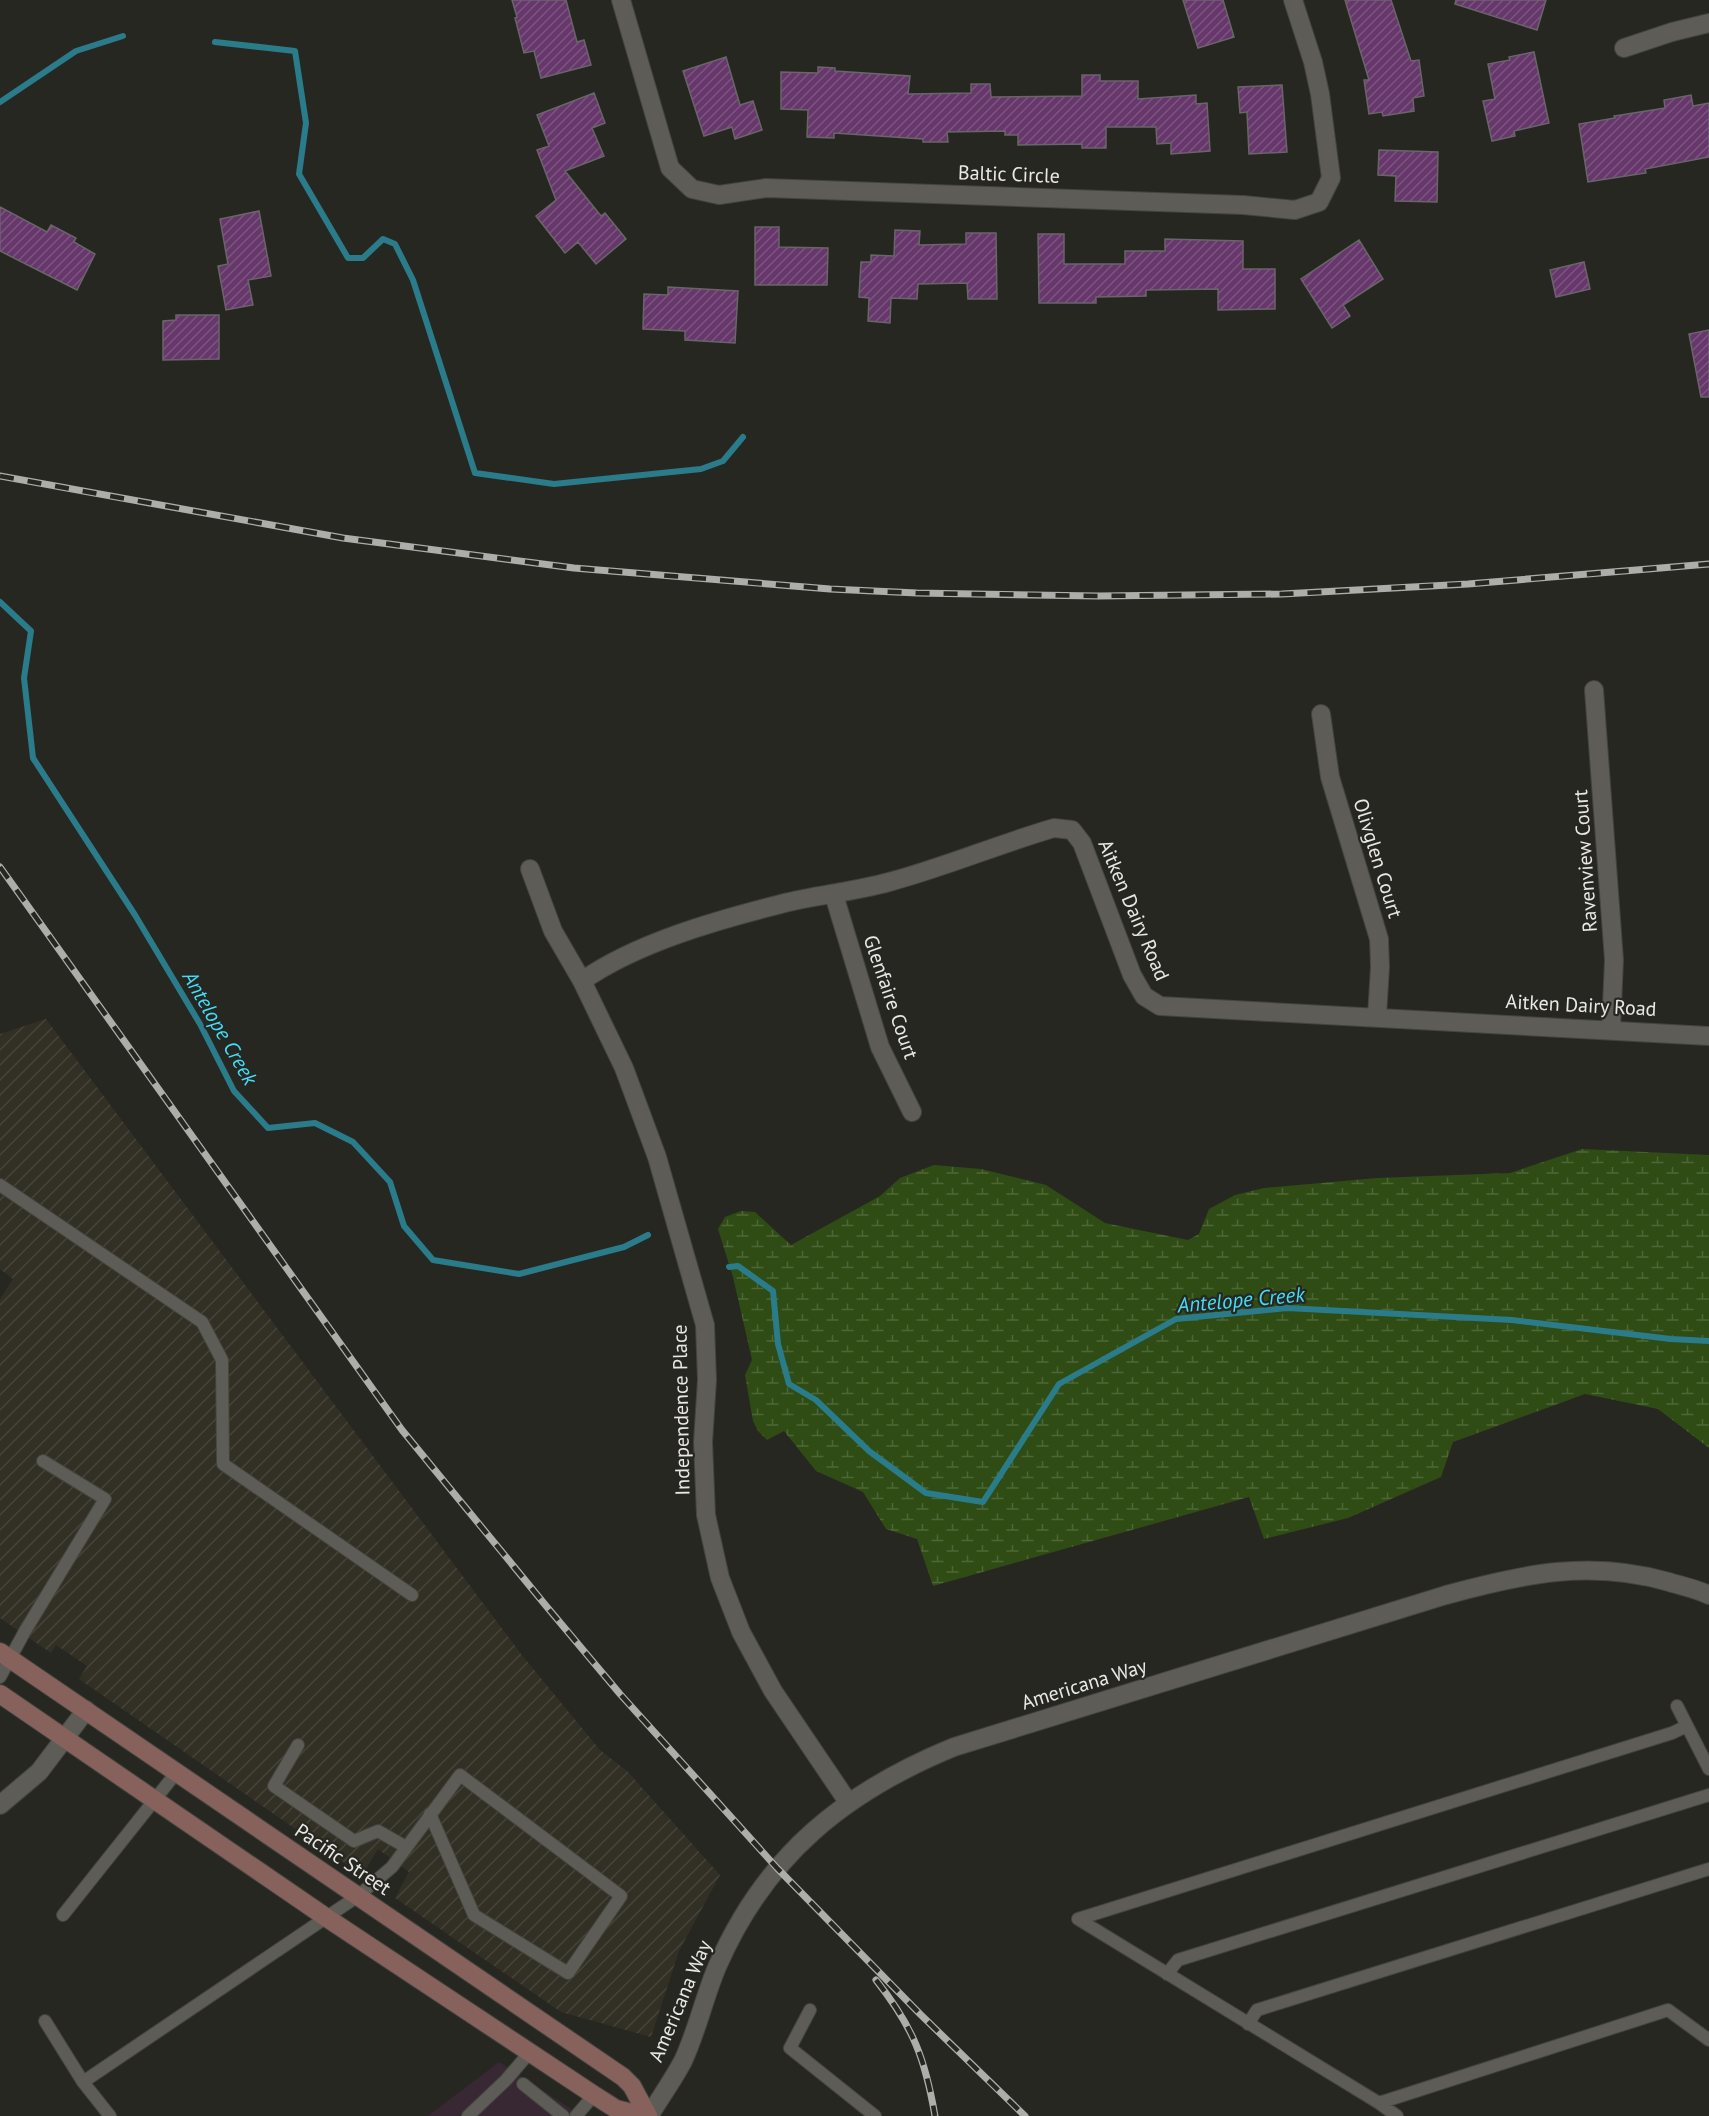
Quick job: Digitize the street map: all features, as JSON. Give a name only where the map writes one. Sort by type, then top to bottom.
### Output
[{"type":"main road","name":"Pacific Street","points":[[5,1655],[623,2077],[632,2086],[647,2116]]},
{"type":"main road","points":[[0,1694],[327,1917],[594,2095],[616,2109],[647,2116]]},
{"type":"street","name":"Baltic Circle","points":[[621,0],[670,168],[692,189],[719,195],[778,189],[1243,205],[1294,210],[1319,202],[1331,178],[1320,94],[1313,62],[1293,0]]},
{"type":"street","points":[[1624,48],[1672,32],[1709,23]]},
{"type":"street","name":"Ravenview Court","points":[[1594,690],[1614,960],[1611,1029]]},
{"type":"street","name":"Olivglen Court","points":[[1321,714],[1330,777],[1379,939],[1380,977],[1377,1016]]},
{"type":"street","name":"Aitken Dairy Road","points":[[582,981],[601,968],[646,946],[783,903],[834,895],[890,882],[1054,828],[1072,830],[1082,843],[1132,975],[1144,996],[1160,1006],[1377,1016],[1709,1036]]},
{"type":"street","name":"Independence Place","points":[[530,869],[553,931],[582,981],[624,1068],[657,1157],[705,1325],[707,1380],[703,1442],[706,1515],[720,1578],[741,1632],[773,1691],[848,1802]]},
{"type":"street","name":"Glenfaire Court","points":[[834,895],[880,1047],[912,1112]]},
{"type":"street","name":"Americana Way","points":[[647,2116],[682,2063],[717,1968],[736,1927],[758,1892],[791,1852],[826,1819],[848,1802],[915,1765],[954,1748],[1446,1595],[1542,1572],[1591,1569],[1648,1576],[1709,1595]]},
{"type":"street","points":[[0,1805],[39,1772],[86,1710]]},
{"type":"lane","points":[[0,1185],[202,1322],[222,1360],[223,1464],[412,1594]]},
{"type":"lane","points":[[0,1677],[5,1655],[25,1631],[105,1499],[43,1461]]},
{"type":"lane","points":[[1677,1706],[1709,1769]]},
{"type":"lane","points":[[1397,2116],[1077,1919],[1672,1733],[1687,1726]]},
{"type":"lane","points":[[298,1745],[274,1786],[354,1841],[378,1831],[405,1847]]},
{"type":"lane","points":[[63,1915],[176,1773]]},
{"type":"lane","points":[[83,2082],[358,1896],[392,1867],[405,1847],[430,1814],[460,1775],[621,1896],[568,1973],[474,1915],[430,1814]]},
{"type":"lane","points":[[1167,1974],[1178,1960],[1709,1795]]},
{"type":"lane","points":[[1248,2024],[1257,2010],[1709,1869]]},
{"type":"lane","points":[[810,2010],[790,2048],[875,2116]]},
{"type":"lane","points":[[1379,2103],[1668,2010],[1709,2040]]},
{"type":"lane","points":[[45,2021],[83,2082],[110,2116]]},
{"type":"lane","points":[[468,2116],[506,2080],[530,2052]]},
{"type":"lane","points":[[523,2084],[563,2116]]},
{"type":"lane","points":[[576,2116],[594,2095]]},
{"type":"shaded area","points":[[46,1019],[521,1654],[600,1750],[627,1771],[720,1875],[679,1951],[651,2037],[561,2012],[395,1898],[409,1872],[378,1849],[362,1875],[79,1679],[87,1666],[56,1645],[51,1653],[0,1618],[0,1299],[13,1279],[0,1269],[0,1034]]},
{"type":"shaded area","points":[[499,2062],[582,2116],[428,2116]]},
{"type":"green space","points":[[1582,1149],[1709,1155],[1709,1448],[1658,1409],[1585,1394],[1453,1442],[1441,1477],[1348,1518],[1264,1539],[1249,1497],[933,1586],[917,1539],[886,1529],[863,1492],[816,1471],[784,1431],[767,1440],[758,1431],[753,1421],[745,1375],[752,1360],[733,1277],[718,1229],[725,1217],[741,1211],[755,1212],[791,1245],[880,1196],[900,1178],[934,1165],[981,1169],[1046,1185],[1105,1223],[1188,1240],[1199,1234],[1209,1209],[1235,1195],[1264,1188],[1377,1178],[1510,1173]]},
{"type":"building","points":[[512,0],[566,0],[577,42],[584,40],[591,65],[541,78],[534,51],[524,53]]},
{"type":"building","points":[[1183,0],[1223,0],[1234,37],[1198,48]]},
{"type":"building","points":[[1345,0],[1391,0],[1411,61],[1419,60],[1424,96],[1413,98],[1414,111],[1383,116],[1382,112],[1369,114],[1364,80],[1369,80]]},
{"type":"building","points":[[1456,0],[1546,0],[1537,30],[1455,4]]},
{"type":"building","points":[[1534,52],[1549,123],[1514,131],[1515,136],[1492,141],[1483,101],[1495,99],[1488,64]]},
{"type":"building","points":[[726,57],[740,105],[753,101],[762,130],[735,139],[732,127],[704,136],[683,71]]},
{"type":"building","points":[[818,67],[835,68],[835,71],[910,76],[908,94],[971,93],[971,84],[990,84],[991,97],[1082,96],[1082,75],[1100,75],[1100,81],[1138,81],[1138,99],[1196,95],[1196,104],[1207,103],[1210,151],[1171,154],[1171,143],[1157,144],[1156,127],[1106,127],[1106,148],[1082,148],[1082,144],[1018,145],[1018,135],[1005,135],[1005,131],[947,132],[948,142],[923,142],[923,139],[834,133],[834,138],[807,137],[808,110],[781,109],[781,72],[818,73]]},
{"type":"building","points":[[1282,85],[1287,152],[1249,154],[1247,112],[1240,113],[1238,87]]},
{"type":"building","points":[[594,93],[605,123],[592,128],[604,156],[565,171],[601,216],[605,213],[626,239],[596,264],[578,242],[565,253],[536,216],[556,200],[537,150],[549,146],[537,115]]},
{"type":"building","points":[[1691,95],[1693,106],[1709,103],[1709,157],[1645,169],[1646,173],[1588,182],[1579,124],[1665,108],[1664,100]]},
{"type":"building","points":[[1379,150],[1438,152],[1437,202],[1395,201],[1396,176],[1378,175]]},
{"type":"building","points":[[0,207],[47,232],[51,225],[76,238],[74,242],[95,254],[77,290],[0,251]]},
{"type":"building","points":[[259,211],[271,276],[248,280],[253,305],[226,310],[218,266],[228,264],[220,219]]},
{"type":"building","points":[[755,227],[779,227],[779,247],[828,248],[827,285],[755,285]]},
{"type":"building","points":[[895,230],[920,231],[919,245],[966,244],[966,233],[996,233],[997,299],[968,299],[967,283],[918,284],[917,299],[891,298],[890,323],[868,321],[869,298],[859,297],[861,262],[871,262],[871,255],[894,256]]},
{"type":"building","points":[[1038,234],[1064,234],[1064,264],[1125,264],[1125,251],[1165,251],[1165,239],[1243,241],[1243,269],[1275,269],[1275,309],[1218,310],[1218,289],[1146,290],[1146,296],[1096,297],[1096,303],[1039,303]]},
{"type":"building","points":[[1359,240],[1383,279],[1343,305],[1350,316],[1332,328],[1301,279]]},
{"type":"building","points":[[1584,262],[1590,289],[1556,297],[1550,270]]},
{"type":"building","points":[[668,287],[738,291],[735,343],[685,340],[685,331],[643,329],[644,294],[668,295]]},
{"type":"building","points":[[176,315],[219,315],[219,359],[163,360],[163,321],[176,320]]},
{"type":"building","points":[[1709,330],[1709,397],[1701,397],[1689,334]]},
{"type":"waterway","points":[[0,102],[76,51],[123,36]]},
{"type":"waterway","points":[[215,42],[295,51],[306,123],[299,174],[348,258],[363,258],[383,239],[395,244],[413,280],[475,473],[554,484],[701,469],[723,461],[743,437]]},
{"type":"waterway","name":"Antelope Creek","points":[[0,602],[31,631],[24,678],[33,758],[135,915],[200,1024],[234,1091],[268,1128],[315,1123],[353,1142],[390,1182],[404,1226],[433,1260],[519,1274],[624,1247],[648,1235]]},
{"type":"waterway","name":"Antelope Creek","points":[[729,1267],[738,1266],[773,1291],[778,1344],[789,1384],[816,1400],[869,1451],[926,1493],[983,1502],[1059,1384],[1176,1319],[1287,1308],[1512,1320],[1671,1339],[1709,1341]]},
{"type":"railway","points":[[0,476],[343,538],[574,568],[830,589],[1098,596],[1282,594],[1468,584],[1709,564]]},
{"type":"railway","points":[[0,867],[402,1430],[547,1607],[620,1694],[777,1868],[920,2014],[1025,2116]]},
{"type":"railway","points":[[876,1980],[889,1997],[916,2044],[927,2077],[935,2116]]}]
